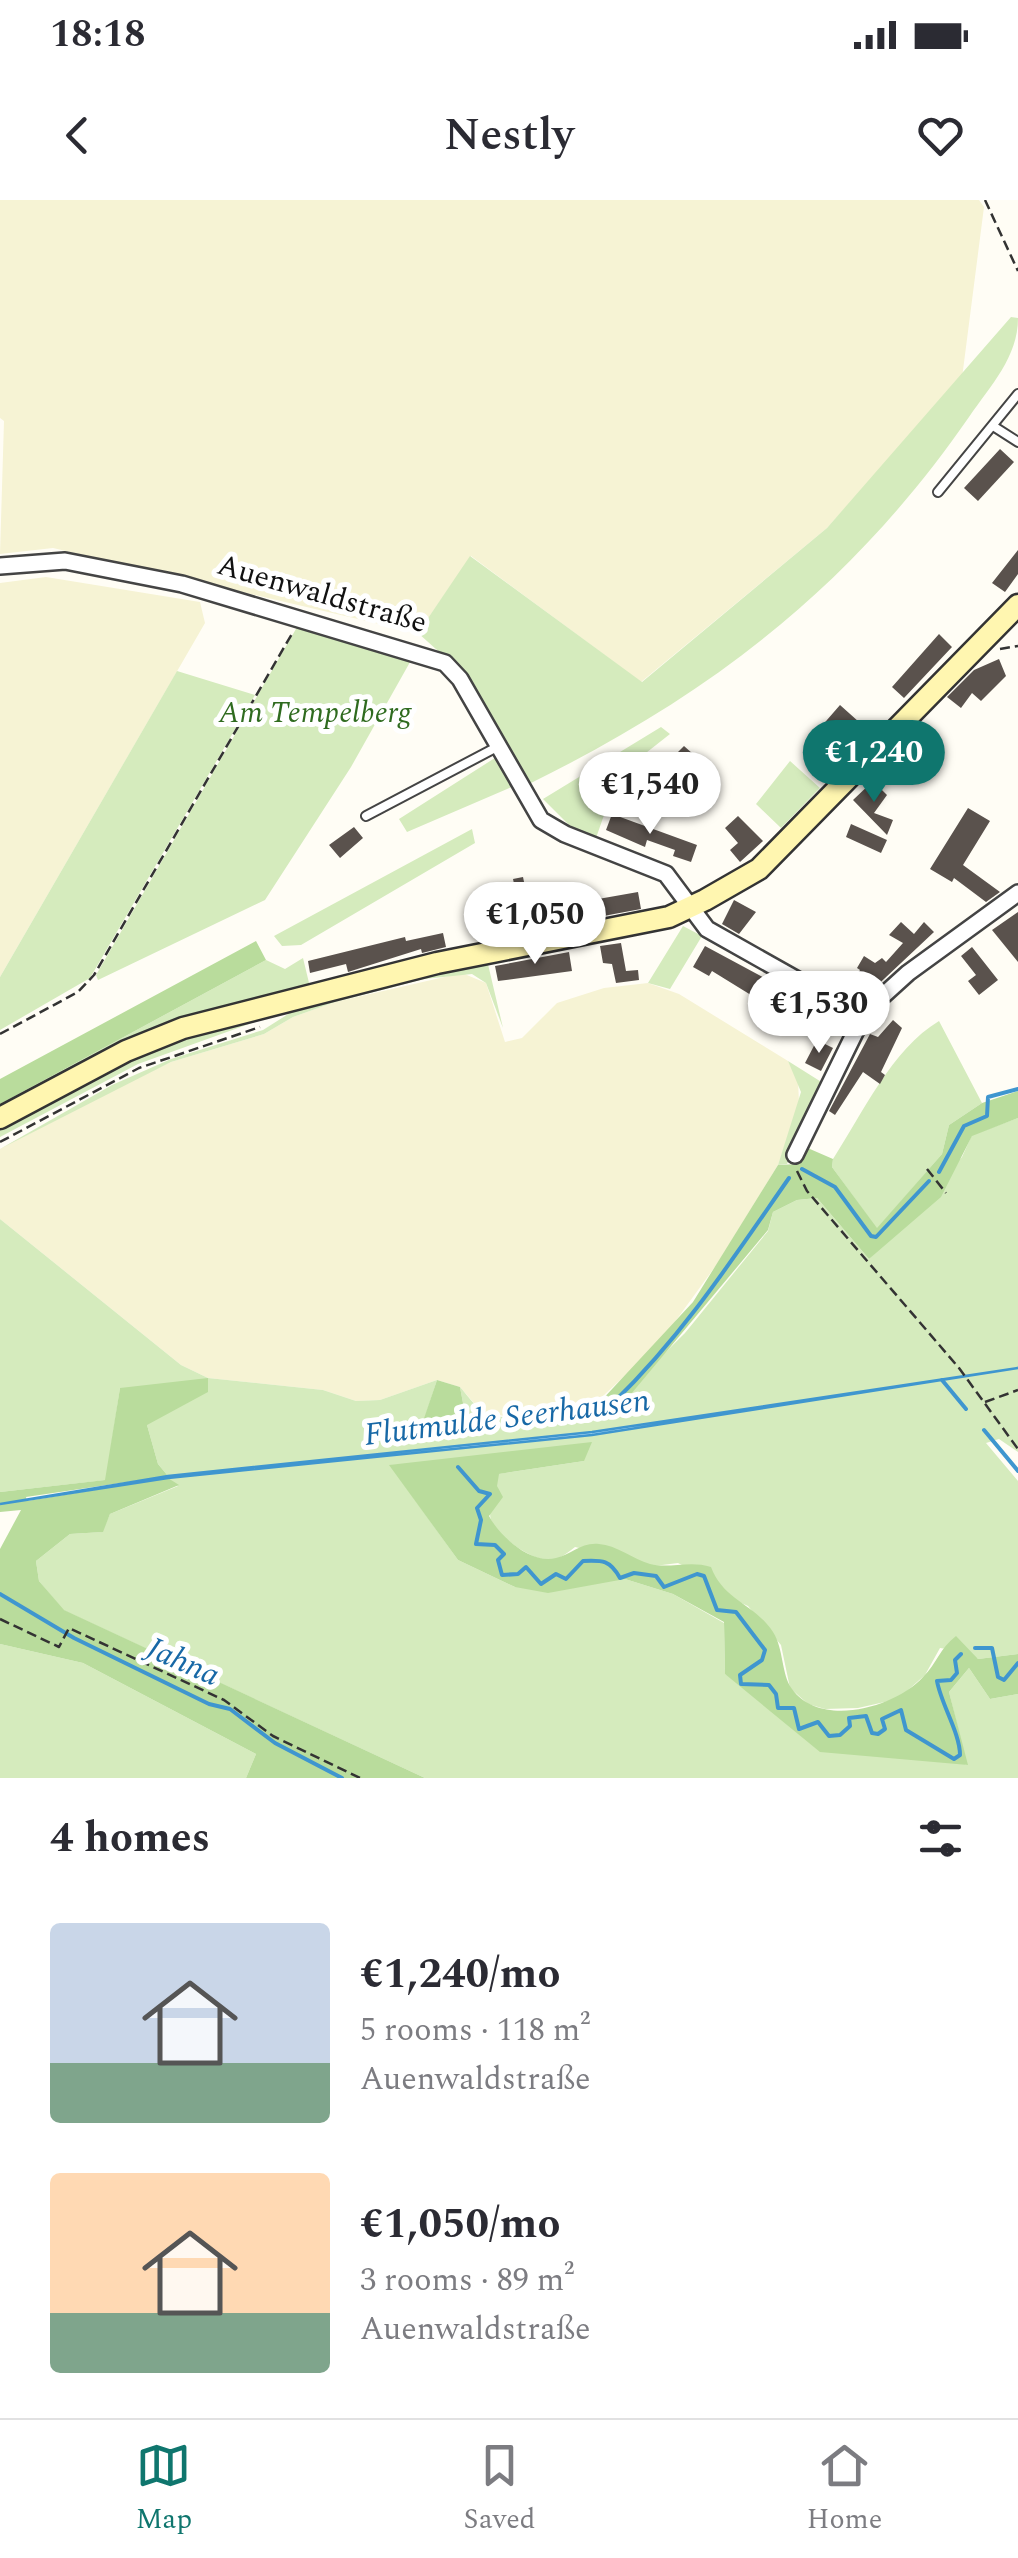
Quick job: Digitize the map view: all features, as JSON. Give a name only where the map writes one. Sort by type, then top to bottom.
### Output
[{"type":"street","name":"Auenwaldstraße","points":[[0,566],[54,561],[114,570],[299,618],[445,662],[460,678],[541,820],[565,834],[666,874],[707,929],[834,1000],[865,1012]]},
{"type":"street","points":[[0,1118],[148,1041],[330,989],[652,920],[690,907],[759,869],[1017,609]]},
{"type":"street","points":[[795,1155],[865,1012],[908,973],[1018,893]]},
{"type":"lane","points":[[938,492],[1018,394]]},
{"type":"lane","points":[[993,426],[1018,442]]},
{"type":"lane","points":[[366,816],[497,747]]},
{"type":"path","points":[[985,200],[1018,271]]},
{"type":"path","points":[[0,1034],[78,992],[94,976],[299,618]]},
{"type":"path","points":[[0,1142],[140,1068],[272,1020]]},
{"type":"path","points":[[795,1155],[806,1191],[959,1368],[1018,1448]]},
{"type":"path","points":[[926,1168],[946,1192]]},
{"type":"path","points":[[984,1402],[1018,1390]]},
{"type":"path","points":[[0,1619],[59,1646],[69,1628],[224,1700],[273,1736],[360,1778]]},
{"type":"shaded area","points":[[0,200],[979,200],[984,207],[962,378],[827,528],[641,682],[471,556],[418,633],[53,548],[0,554],[4,421],[0,418]]},
{"type":"shaded area","points":[[46,577],[200,602],[205,623],[0,977],[0,583]]},
{"type":"shaded area","points":[[462,973],[486,983],[505,1042],[522,1038],[557,1003],[604,988],[648,983],[679,994],[788,1061],[798,1080],[799,1103],[778,1165],[717,1264],[658,1345],[590,1408],[534,1418],[496,1415],[480,1410],[460,1387],[437,1380],[380,1400],[356,1401],[323,1390],[208,1378],[181,1365],[0,1219],[0,1149],[85,1103],[171,1062],[264,1034],[293,1017],[335,1002]]},
{"type":"green space","points":[[1011,317],[1018,318],[1017,332],[1002,370],[924,478],[877,533],[774,630],[718,673],[596,749],[529,784],[466,676],[418,633],[470,556],[642,682],[827,528]]},
{"type":"green space","name":"Am Tempelberg","points":[[300,622],[414,655],[351,767],[265,900],[98,980],[96,975]]},
{"type":"green space","name":"Am Tempelberg","points":[[177,671],[255,695],[90,978],[0,1030],[0,977]]},
{"type":"green space","points":[[661,727],[670,734],[618,775],[596,838],[570,826],[543,799]]},
{"type":"green space","points":[[498,756],[514,786],[407,832],[399,819]]},
{"type":"green space","points":[[790,761],[820,788],[781,828],[756,804]]},
{"type":"green space","points":[[472,829],[475,843],[301,945],[282,946],[274,936]]},
{"type":"green space","points":[[683,926],[702,936],[670,989],[648,983]]},
{"type":"green space","points":[[256,941],[266,960],[0,1104],[0,1079]]},
{"type":"green space","points":[[303,958],[310,987],[0,1112],[0,1104],[266,960],[285,969]]},
{"type":"green space","points":[[487,960],[503,1028],[486,983],[472,974],[424,979],[335,1002],[293,1017],[264,1034],[171,1062],[0,1149],[112,1085],[171,1059],[263,1030],[293,1011]]},
{"type":"green space","points":[[271,1016],[138,1064],[0,1137],[0,1124],[150,1045]]},
{"type":"green space","points":[[939,1021],[982,1103],[949,1125],[942,1154],[877,1229],[832,1167],[833,1159],[892,1065]]},
{"type":"green space","points":[[788,1061],[823,1083],[787,1164],[778,1165],[801,1092]]},
{"type":"green space","points":[[1018,1091],[1018,1118],[972,1136],[941,1197],[869,1259],[817,1198],[797,1200],[773,1212],[768,1230],[616,1412],[600,1402],[693,1302],[778,1165],[798,1164],[803,1146],[833,1159],[832,1167],[877,1228],[942,1154],[949,1125],[982,1103]]},
{"type":"green space","points":[[1018,1118],[1018,1452],[999,1439],[986,1443],[1018,1481],[1018,1654],[978,1659],[966,1652],[940,1648],[925,1675],[898,1699],[858,1708],[825,1709],[808,1704],[790,1688],[781,1645],[748,1606],[728,1597],[717,1583],[678,1563],[654,1566],[575,1547],[558,1558],[540,1559],[515,1546],[494,1527],[490,1510],[498,1474],[584,1461],[390,1465],[458,1560],[515,1587],[625,1579],[673,1594],[724,1623],[725,1674],[967,1765],[949,1692],[969,1668],[990,1699],[1018,1694],[1018,1778],[425,1778],[63,1610],[39,1581],[36,1561],[70,1534],[102,1532],[110,1514],[178,1486],[168,1478],[591,1432],[168,1476],[158,1464],[147,1425],[120,1388],[106,1480],[0,1492],[0,1219],[181,1365],[208,1378],[323,1390],[356,1401],[380,1400],[437,1380],[417,1442],[469,1435],[460,1387],[482,1410],[509,1418],[558,1416],[600,1402],[607,1410],[685,1333],[768,1231],[773,1212],[797,1200],[817,1198],[869,1259],[962,1157],[972,1135]]},
{"type":"green space","points":[[208,1378],[208,1392],[147,1425],[158,1464],[168,1476],[26,1497],[27,1501],[168,1478],[179,1485],[110,1514],[103,1532],[70,1534],[36,1561],[39,1581],[64,1610],[425,1778],[246,1778],[256,1754],[83,1663],[0,1644],[0,1549],[21,1510],[0,1512],[0,1492],[105,1480],[120,1388]]},
{"type":"green space","points":[[437,1380],[460,1387],[469,1435],[416,1442]]},
{"type":"green space","points":[[592,1442],[584,1461],[499,1474],[497,1486],[503,1497],[489,1516],[509,1540],[527,1553],[547,1559],[599,1544],[650,1564],[711,1567],[723,1587],[773,1632],[792,1689],[821,1708],[858,1709],[895,1697],[923,1677],[956,1636],[978,1659],[1018,1654],[1018,1694],[990,1699],[969,1668],[949,1692],[968,1765],[820,1752],[725,1674],[724,1622],[673,1594],[625,1579],[548,1593],[515,1587],[458,1560],[389,1465]]},
{"type":"green space","points":[[0,1644],[83,1663],[256,1754],[246,1778],[0,1778]]},
{"type":"water","points":[[1018,1368],[592,1435],[168,1478],[0,1504],[168,1476],[592,1432]]},
{"type":"building","points":[[1000,449],[1014,462],[978,501],[964,488]]},
{"type":"building","points":[[1018,550],[1018,574],[1005,592],[992,583]]},
{"type":"building","points":[[939,634],[952,647],[904,698],[892,687]]},
{"type":"building","points":[[999,659],[1006,676],[981,701],[972,693],[961,708],[947,697],[974,670]]},
{"type":"building","points":[[840,705],[859,722],[826,760],[807,743]]},
{"type":"building","points":[[924,729],[939,744],[918,764],[904,749]]},
{"type":"building","points":[[684,746],[711,770],[703,779],[697,773],[690,793],[677,789],[686,763],[676,754]]},
{"type":"building","points":[[873,781],[887,795],[874,813],[893,820],[887,835],[853,800]]},
{"type":"building","points":[[968,808],[990,821],[963,865],[1000,892],[986,902],[954,878],[952,882],[930,869]]},
{"type":"building","points":[[612,814],[697,845],[691,862],[673,856],[675,850],[647,840],[645,847],[606,830]]},
{"type":"building","points":[[738,816],[763,841],[740,862],[730,850],[738,843],[725,828]]},
{"type":"building","points":[[851,824],[887,840],[881,853],[846,837]]},
{"type":"building","points":[[354,827],[363,838],[340,858],[329,845]]},
{"type":"building","points":[[523,877],[530,911],[638,892],[641,909],[501,935],[498,916],[520,912],[513,879]]},
{"type":"building","points":[[734,900],[756,912],[739,934],[722,924]]},
{"type":"building","points":[[1018,912],[1018,962],[992,930]]},
{"type":"building","points":[[901,922],[914,934],[924,922],[934,932],[868,994],[851,984],[864,956],[875,963],[882,958],[886,962],[903,943],[889,935]]},
{"type":"building","points":[[443,933],[446,947],[422,953],[421,949],[348,972],[346,964],[310,973],[308,961],[405,937],[406,941]]},
{"type":"building","points":[[621,943],[626,971],[638,970],[639,980],[616,983],[612,964],[603,963],[600,946]]},
{"type":"building","points":[[705,946],[770,981],[759,1000],[712,971],[709,976],[693,967]]},
{"type":"building","points":[[972,947],[998,980],[979,995],[968,981],[976,975],[961,956]]},
{"type":"building","points":[[569,952],[572,971],[498,981],[495,966]]},
{"type":"building","points":[[893,1020],[902,1028],[881,1072],[885,1075],[880,1084],[863,1072],[835,1115],[829,1111],[870,1034],[878,1037]]},
{"type":"building","points":[[817,1040],[833,1048],[821,1071],[805,1063]]},
{"type":"waterway","points":[[939,1172],[964,1126],[987,1116],[988,1097],[1018,1089]]},
{"type":"waterway","points":[[802,1169],[835,1187],[871,1236],[876,1237],[929,1181]]},
{"type":"waterway","name":"Flutmulde Seerhausen","points":[[614,1402],[686,1322],[789,1178]]},
{"type":"waterway","points":[[942,1380],[966,1409]]},
{"type":"waterway","points":[[984,1430],[1018,1471]]},
{"type":"waterway","points":[[458,1467],[479,1491],[490,1494],[477,1508],[481,1520],[476,1544],[495,1545],[504,1554],[498,1560],[502,1575],[518,1574],[526,1567],[541,1584],[556,1574],[566,1579],[583,1561],[596,1561],[609,1564],[620,1578],[634,1573],[656,1576],[664,1587],[697,1574],[704,1576],[717,1610],[736,1612],[765,1650],[762,1660],[740,1675],[741,1684],[769,1685],[776,1694],[778,1708],[794,1708],[799,1729],[818,1722],[829,1736],[840,1735],[850,1726],[849,1718],[866,1716],[872,1733],[878,1734],[885,1729],[882,1719],[901,1710],[906,1730],[954,1759],[960,1755],[959,1746],[937,1681],[951,1680],[957,1673],[955,1660],[961,1654]]},
{"type":"waterway","name":"Jahna","points":[[0,1594],[74,1638],[209,1704],[230,1709],[275,1743],[342,1778]]},
{"type":"waterway","points":[[975,1648],[992,1648],[998,1677],[1004,1680],[1018,1663]]}]
